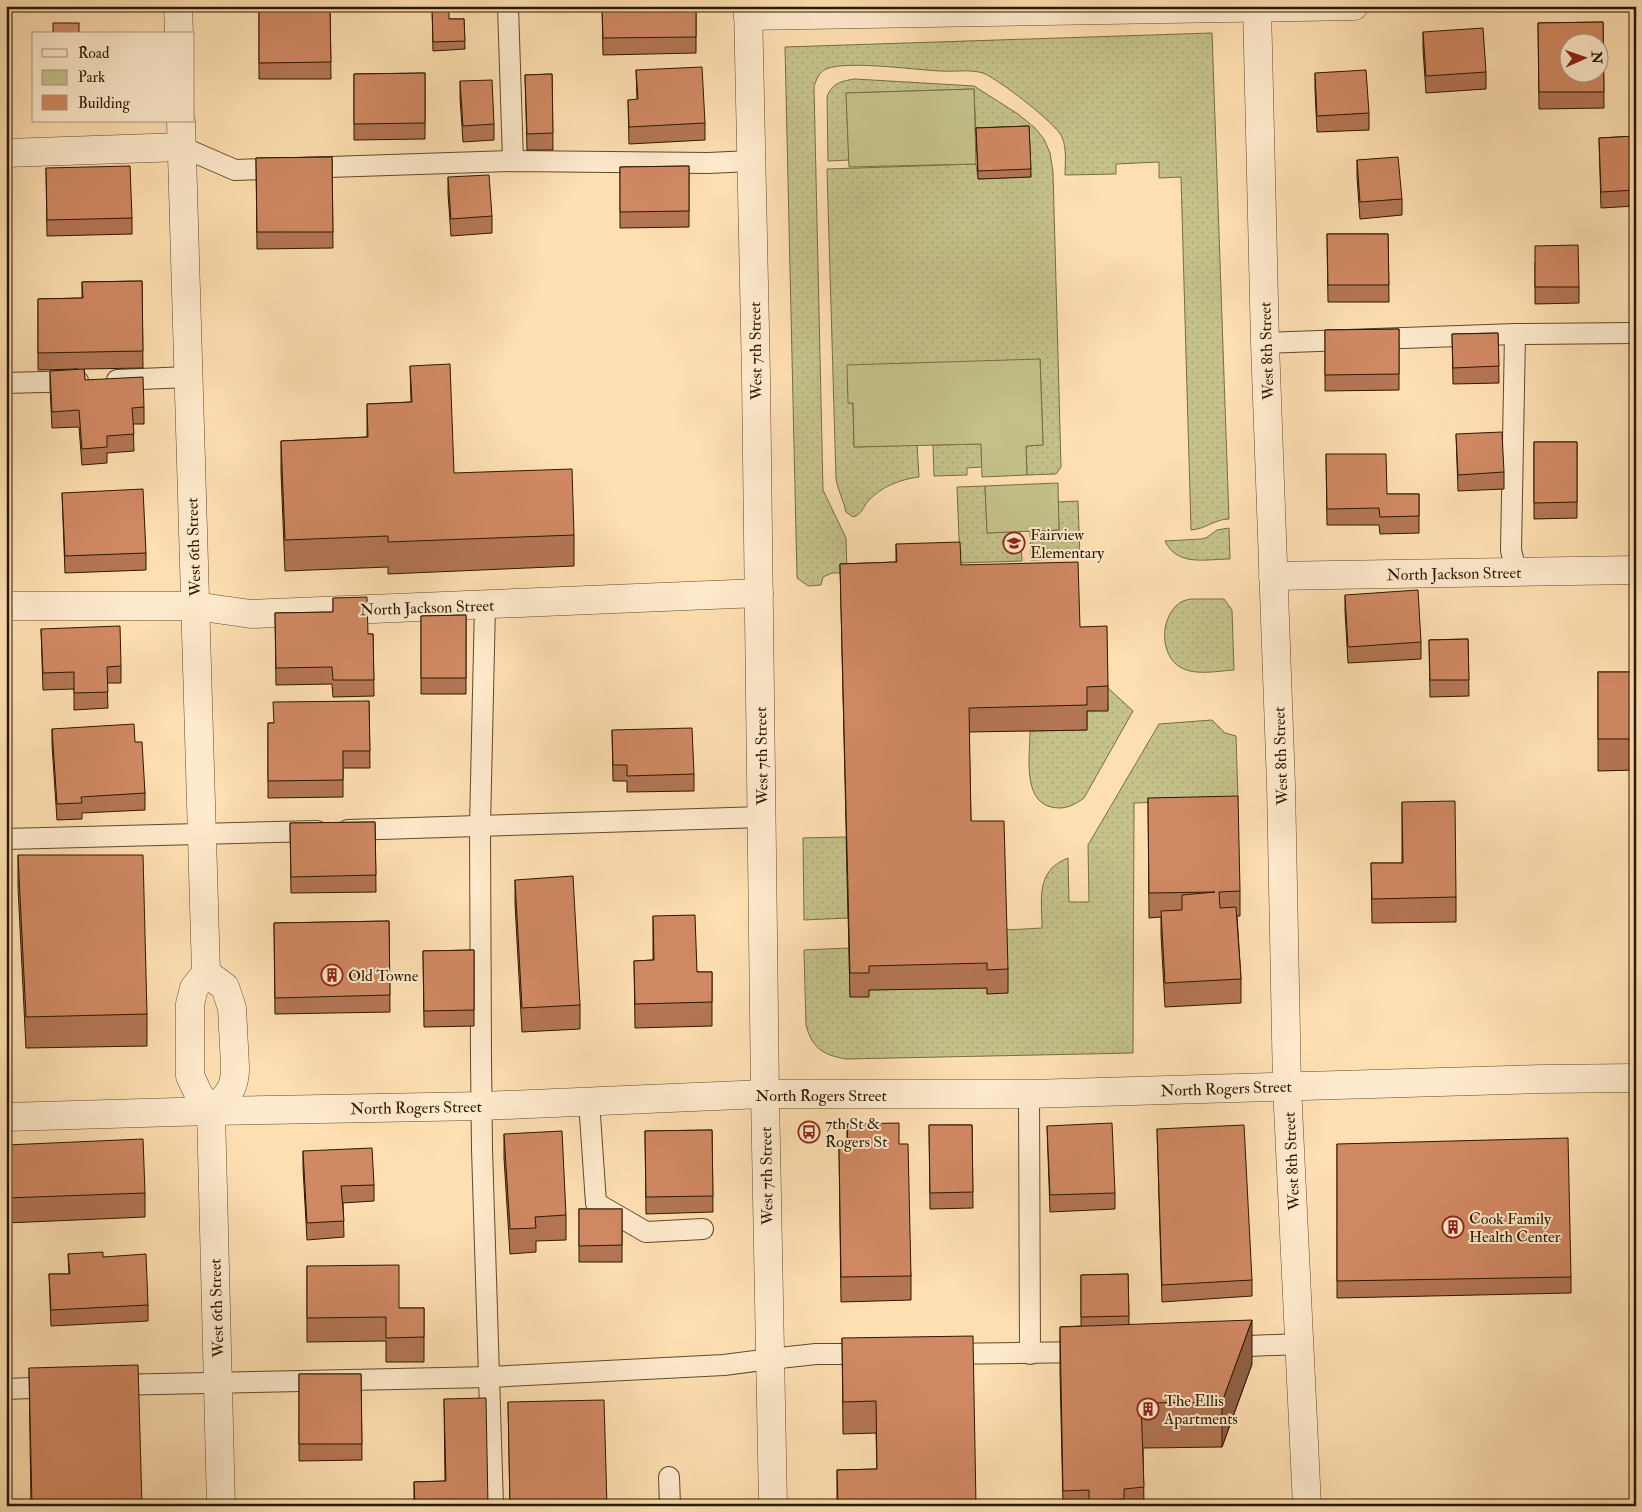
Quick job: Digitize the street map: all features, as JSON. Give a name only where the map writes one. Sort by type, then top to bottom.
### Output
[{"type":"street","points":[[178,6],[178,32]]},
{"type":"street","points":[[748,11],[1354,6]]},
{"type":"street","name":"West 8th Street","points":[[1257,7],[1265,343],[1281,785],[1287,1086],[1308,1506]]},
{"type":"street","name":"West 7th Street","points":[[748,11],[773,1506]]},
{"type":"street","points":[[6,153],[182,134]]},
{"type":"street","name":"West 6th Street","points":[[182,134],[206,973]]},
{"type":"street","name":"North Jackson Street","points":[[1273,576],[1636,570]]},
{"type":"street","name":"North Jackson Street","points":[[6,606],[195,606],[252,614],[759,593]]},
{"type":"street","points":[[206,973],[224,988],[232,1008],[235,1066],[235,1075],[228,1096],[211,1111],[199,1095],[190,1076],[190,1004],[194,988],[206,973]]},
{"type":"street","name":"North Rogers Street","points":[[6,1117],[482,1106],[765,1094],[1030,1094],[1636,1078]]},
{"type":"street","name":"West 6th Street","points":[[211,1111],[222,1506]]},
{"type":"lane","points":[[508,6],[513,161]]},
{"type":"lane","points":[[182,134],[235,170],[513,161],[698,163],[752,161]]},
{"type":"lane","points":[[1265,343],[1515,334],[1636,332]]},
{"type":"lane","points":[[1515,334],[1511,550],[1516,572]]},
{"type":"lane","points":[[6,383],[188,377]]},
{"type":"lane","points":[[485,604],[480,826],[482,1106],[493,1506]]},
{"type":"lane","points":[[6,839],[762,818]]},
{"type":"lane","points":[[1030,1094],[1030,1354]]},
{"type":"lane","points":[[589,1101],[596,1203],[646,1232],[703,1229]]},
{"type":"lane","points":[[1210,1348],[1299,1344]]},
{"type":"lane","points":[[923,1354],[1030,1354],[1110,1351]]},
{"type":"lane","points":[[6,1389],[171,1382],[218,1383],[490,1377],[724,1366],[816,1354],[884,1354]]},
{"type":"lane","points":[[669,1477],[670,1506]]},
{"type":"green space","points":[[1212,33],[1229,519],[1191,530],[1181,177],[1159,178],[1159,162],[1116,164],[1116,174],[1065,175],[1065,146],[1057,130],[1026,102],[983,73],[865,65],[836,66],[821,72],[814,87],[823,490],[846,538],[847,573],[832,573],[823,577],[821,585],[808,586],[797,578],[785,47]]},
{"type":"green space","points":[[855,79],[974,86],[1018,114],[1035,128],[1044,139],[1050,153],[1053,172],[1061,467],[1056,474],[1027,475],[1026,446],[1043,445],[1040,359],[849,403],[853,403],[854,447],[917,445],[919,477],[898,482],[879,491],[856,516],[853,517],[846,512],[836,479],[827,169],[976,164],[978,179],[1031,177],[1029,134],[976,136],[974,89],[846,93],[849,160],[828,161],[827,97],[834,86]]},
{"type":"green space","points":[[974,89],[976,164],[849,167],[846,93]]},
{"type":"green space","points":[[1040,359],[1043,445],[1026,446],[1027,475],[982,477],[981,444],[854,447],[853,403],[848,403],[847,365]]},
{"type":"green space","points":[[981,444],[982,467],[967,468],[967,475],[934,476],[933,445]]},
{"type":"green space","points":[[1058,483],[1059,530],[987,533],[985,486]]},
{"type":"green space","points":[[985,486],[987,533],[1020,531],[1022,561],[960,563],[957,487]]},
{"type":"green space","points":[[1078,501],[1080,558],[1031,560],[1030,531],[1059,530],[1058,502]]},
{"type":"green space","points":[[1229,528],[1230,559],[1193,560],[1185,558],[1177,555],[1165,541],[1206,538],[1217,530]]},
{"type":"green space","points":[[1191,599],[1224,599],[1232,610],[1234,670],[1192,671],[1186,670],[1173,662],[1166,646],[1165,628],[1167,619],[1171,611],[1179,604]]},
{"type":"green space","points":[[1107,687],[1133,711],[1084,798],[1064,808],[1051,807],[1042,803],[1035,795],[1030,775],[1030,731],[1087,730],[1087,711],[1108,710]]},
{"type":"green space","points":[[1212,720],[1225,733],[1236,736],[1238,800],[1134,803],[1133,1053],[846,1059],[825,1053],[815,1045],[806,1025],[804,950],[849,948],[850,997],[869,990],[987,988],[987,994],[1006,930],[1042,928],[1043,887],[1045,878],[1050,870],[1068,858],[1069,902],[1089,902],[1088,845],[1159,724]]},
{"type":"green space","points":[[846,837],[848,918],[804,920],[803,838]]},
{"type":"building","points":[[432,6],[449,6],[449,19],[464,19],[465,41],[433,42]]},
{"type":"building","points":[[602,6],[696,6],[696,37],[603,38]]},
{"type":"building","points":[[330,9],[331,62],[259,63],[259,10]]},
{"type":"building","points":[[1603,22],[1603,32],[1560,32],[1560,82],[1604,82],[1604,92],[1539,92],[1538,23]]},
{"type":"building","points":[[53,23],[79,23],[79,32],[53,32]]},
{"type":"building","points":[[1483,28],[1486,72],[1426,76],[1423,32]]},
{"type":"building","points":[[702,67],[705,123],[629,127],[628,100],[638,99],[636,70]]},
{"type":"building","points":[[1366,70],[1369,113],[1317,116],[1315,73]]},
{"type":"building","points":[[425,73],[425,123],[354,124],[354,74]]},
{"type":"building","points":[[552,74],[553,133],[527,134],[525,75]]},
{"type":"building","points":[[492,80],[494,124],[463,126],[460,81]]},
{"type":"building","points":[[1029,126],[1031,169],[978,171],[976,128]]},
{"type":"building","points":[[1636,136],[1636,190],[1601,192],[1599,138]]},
{"type":"building","points":[[332,157],[333,232],[257,232],[256,158]]},
{"type":"building","points":[[1398,157],[1402,199],[1360,202],[1357,160]]},
{"type":"building","points":[[130,166],[132,218],[47,220],[46,168]]},
{"type":"building","points":[[689,166],[689,211],[620,212],[620,167]]},
{"type":"building","points":[[489,175],[492,216],[451,219],[448,177]]},
{"type":"building","points":[[1634,229],[1636,229],[1636,264],[1634,264]]},
{"type":"building","points":[[1327,234],[1388,234],[1389,285],[1328,285]]},
{"type":"building","points":[[1578,245],[1579,287],[1535,287],[1535,246]]},
{"type":"building","points":[[142,281],[143,351],[38,353],[38,299],[83,298],[82,282]]},
{"type":"building","points":[[1399,329],[1399,374],[1325,375],[1325,330]]},
{"type":"building","points":[[1498,333],[1499,366],[1453,368],[1452,334]]},
{"type":"building","points":[[450,364],[454,473],[572,469],[574,535],[388,542],[388,536],[285,540],[281,441],[368,437],[367,404],[412,402],[410,366]]},
{"type":"building","points":[[84,369],[85,380],[143,377],[144,407],[132,408],[134,434],[107,436],[107,447],[82,449],[79,410],[52,412],[50,371]]},
{"type":"building","points":[[1502,432],[1504,472],[1458,475],[1456,434]]},
{"type":"building","points":[[1534,442],[1577,442],[1577,502],[1534,503]]},
{"type":"building","points":[[1326,454],[1386,454],[1387,494],[1419,494],[1419,516],[1380,517],[1379,508],[1327,509]]},
{"type":"building","points":[[143,489],[146,553],[65,556],[62,493]]},
{"type":"building","points":[[960,542],[961,565],[1078,562],[1080,627],[1107,626],[1108,686],[1087,687],[1087,705],[969,708],[971,821],[1004,821],[1008,969],[987,970],[987,963],[869,966],[869,973],[850,973],[840,564],[897,562],[896,544]]},
{"type":"building","points":[[1418,590],[1421,642],[1348,647],[1345,595]]},
{"type":"building","points":[[367,597],[368,634],[373,634],[374,680],[333,680],[332,667],[276,668],[275,613],[333,612],[333,598]]},
{"type":"building","points":[[466,615],[466,678],[421,678],[421,616]]},
{"type":"building","points":[[120,626],[121,666],[107,667],[108,692],[74,693],[74,672],[43,673],[41,629]]},
{"type":"building","points":[[1468,639],[1469,680],[1430,680],[1429,640]]},
{"type":"building","points":[[1598,672],[1636,672],[1636,739],[1598,739]]},
{"type":"building","points":[[369,701],[370,751],[343,751],[343,780],[268,781],[268,723],[274,723],[273,702]]},
{"type":"building","points":[[134,724],[135,742],[142,742],[145,793],[81,797],[82,803],[57,804],[52,729]]},
{"type":"building","points":[[692,728],[694,774],[627,776],[627,765],[613,765],[612,730]]},
{"type":"building","points":[[1238,796],[1240,891],[1219,892],[1220,908],[1236,907],[1241,979],[1165,983],[1161,911],[1182,910],[1182,895],[1215,892],[1149,893],[1148,798]]},
{"type":"building","points":[[1455,801],[1456,897],[1372,899],[1371,863],[1403,863],[1402,802]]},
{"type":"building","points":[[375,822],[376,875],[291,877],[290,823]]},
{"type":"building","points":[[18,855],[143,855],[147,1014],[26,1017]]},
{"type":"building","points":[[573,876],[580,1005],[522,1008],[515,880]]},
{"type":"building","points":[[695,915],[697,972],[712,972],[712,1002],[635,1004],[634,961],[654,960],[653,916]]},
{"type":"building","name":"Old Towne","points":[[389,921],[390,995],[275,998],[274,923]]},
{"type":"building","points":[[474,950],[474,1010],[424,1011],[423,951]]},
{"type":"building","points":[[899,1123],[899,1144],[908,1144],[911,1276],[841,1277],[839,1147],[848,1147],[847,1124]]},
{"type":"building","points":[[1112,1123],[1115,1193],[1050,1195],[1047,1126]]},
{"type":"building","points":[[929,1125],[972,1125],[973,1192],[930,1193]]},
{"type":"building","points":[[1244,1125],[1252,1280],[1162,1285],[1157,1129]]},
{"type":"building","points":[[712,1130],[713,1196],[646,1197],[645,1131]]},
{"type":"building","points":[[562,1131],[566,1215],[535,1217],[536,1228],[510,1229],[504,1134]]},
{"type":"building","name":"Cook Family Health Center","points":[[1568,1138],[1571,1277],[1337,1281],[1337,1144]]},
{"type":"building","points":[[143,1139],[145,1193],[6,1198],[6,1145]]},
{"type":"building","points":[[372,1148],[374,1185],[341,1186],[344,1221],[307,1223],[303,1151]]},
{"type":"building","points":[[579,1209],[622,1209],[622,1245],[579,1246]]},
{"type":"building","points":[[103,1252],[103,1257],[146,1254],[148,1305],[51,1310],[49,1274],[70,1274],[68,1254]]},
{"type":"building","points":[[399,1265],[399,1308],[424,1308],[424,1337],[386,1338],[386,1317],[307,1318],[307,1266]]},
{"type":"building","points":[[1128,1274],[1129,1316],[1081,1317],[1081,1275]]},
{"type":"building","name":"The Ellis Apartments","points":[[1252,1320],[1222,1402],[1141,1403],[1144,1487],[1124,1489],[1124,1499],[1089,1502],[1089,1490],[1063,1491],[1060,1327]]},
{"type":"building","points":[[973,1336],[976,1506],[838,1506],[837,1470],[877,1469],[876,1401],[843,1402],[842,1338]]},
{"type":"building","points":[[138,1365],[142,1506],[32,1506],[29,1368]]},
{"type":"building","points":[[299,1374],[361,1374],[362,1444],[299,1444]]},
{"type":"building","points":[[486,1398],[488,1506],[415,1506],[414,1482],[446,1481],[444,1399]]},
{"type":"building","points":[[604,1400],[607,1506],[510,1506],[508,1402]]},
{"type":"building","points":[[376,1502],[376,1506],[309,1506]]},
{"type":"place","name":"Fairview Elementary","points":[[1014,543]]},
{"type":"place","name":"Old Towne","points":[[332,975]]},
{"type":"place","name":"7th St & Rogers St","points":[[809,1132]]},
{"type":"place","name":"Cook Family Health Center","points":[[1453,1227]]},
{"type":"place","name":"The Ellis Apartments","points":[[1148,1409]]}]
